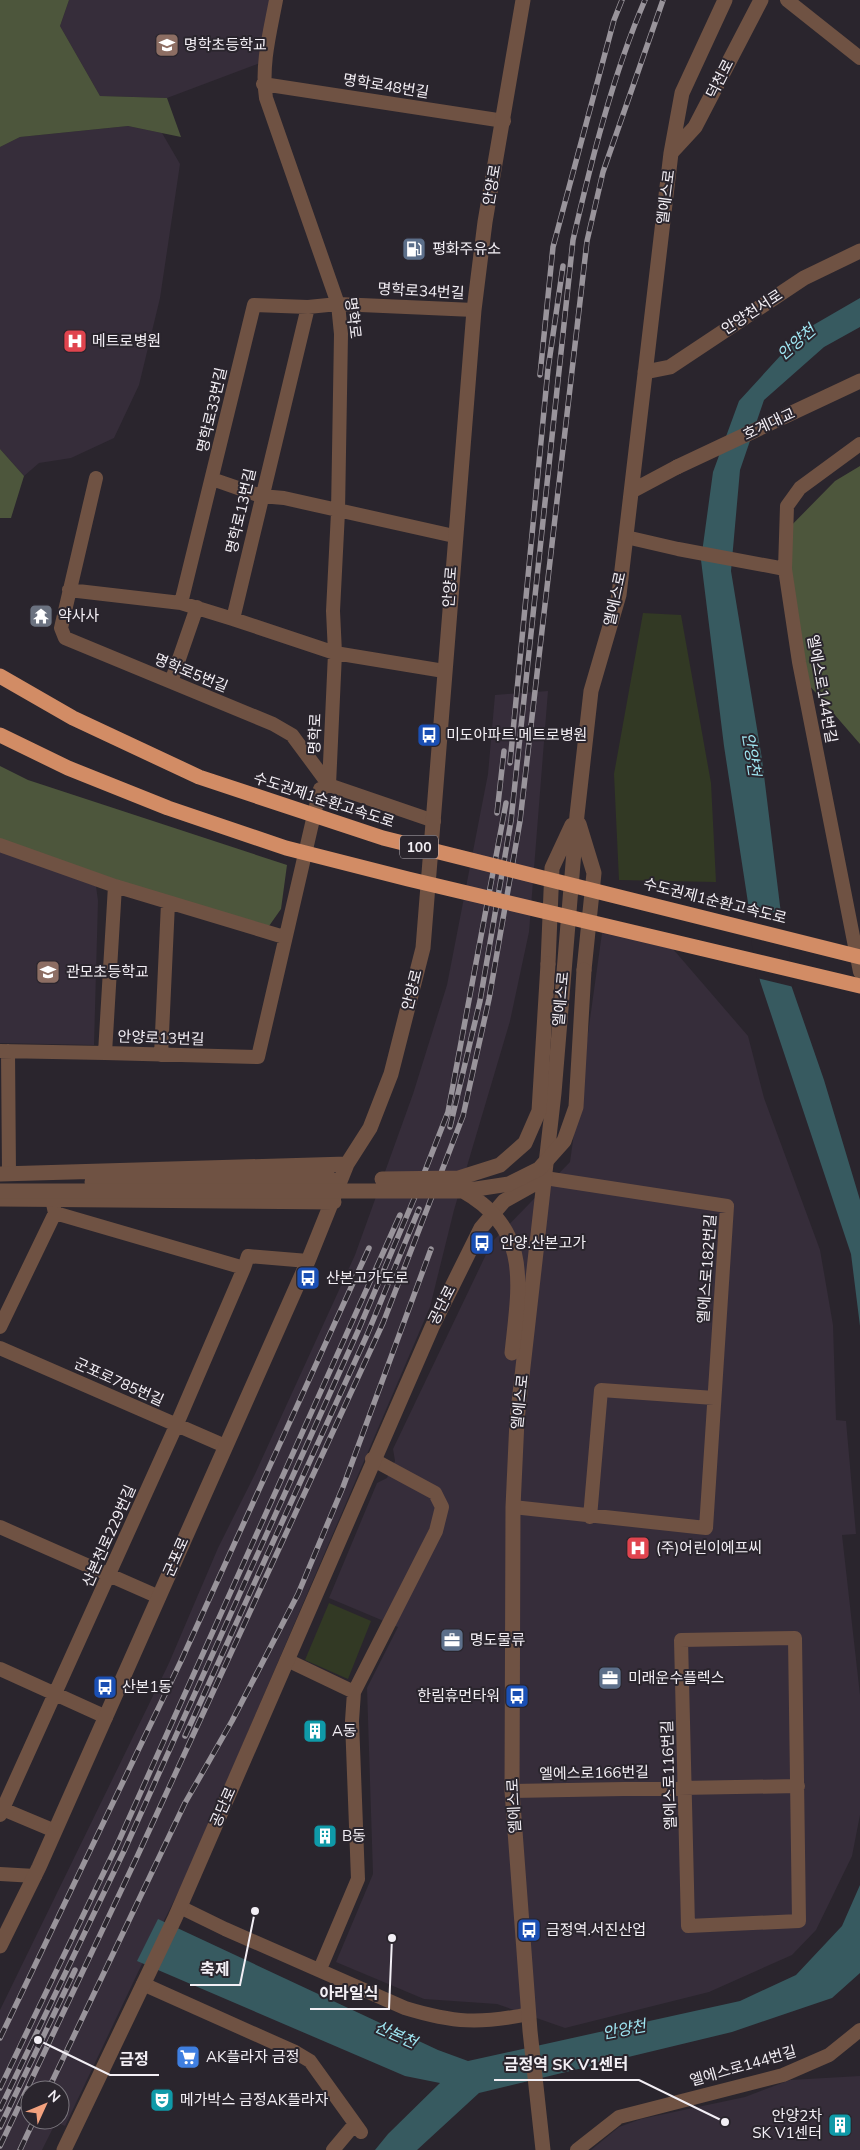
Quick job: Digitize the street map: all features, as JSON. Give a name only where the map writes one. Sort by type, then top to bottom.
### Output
[{"type":"highway","name":"수도권제1순환고속도로","points":[[0,676],[73,718],[199,777],[374,835],[860,957]]},
{"type":"highway","name":"100","points":[[0,735],[68,768],[168,808],[286,848],[408,879],[860,986]]},
{"type":"street","name":"명학로","points":[[276,0],[263,84],[266,98],[338,304],[341,334],[338,512],[332,612],[335,654],[329,785]]},
{"type":"street","name":"안양로","points":[[347,1164],[370,1128],[391,1074],[423,948],[454,536],[474,310],[485,222],[504,121],[523,0]]},
{"type":"street","name":"엘에스로","points":[[543,2145],[530,2031],[512,1792],[514,1507],[517,1420],[545,1178],[577,815],[590,691],[618,595],[671,153],[682,93],[725,0]]},
{"type":"street","name":"덕천로","points":[[671,153],[695,127],[762,0]]},
{"type":"street","points":[[786,0],[860,58]]},
{"type":"street","name":"명학로48번길","points":[[263,84],[504,121]]},
{"type":"street","name":"안양천서로","points":[[645,372],[670,367],[804,278],[860,251]]},
{"type":"street","name":"명학로33번길","points":[[181,603],[254,305],[308,307],[338,304]]},
{"type":"street","name":"명학로34번길","points":[[338,304],[474,310]]},
{"type":"street","name":"명학로13번길","points":[[233,619],[261,496],[308,307]]},
{"type":"street","name":"호계대교","points":[[632,490],[860,381]]},
{"type":"street","name":"엘에스로144번길","points":[[860,444],[800,488],[787,506],[778,568],[799,662],[860,972]]},
{"type":"street","name":"명학로5번길","points":[[96,478],[61,628],[65,638],[273,724],[292,735],[329,785]]},
{"type":"street","points":[[212,480],[261,496],[284,498],[338,512],[454,536]]},
{"type":"street","points":[[626,536],[678,549],[778,568]]},
{"type":"street","points":[[69,590],[181,603],[335,654],[444,671]]},
{"type":"street","points":[[171,682],[197,607]]},
{"type":"street","points":[[329,785],[434,821]]},
{"type":"street","name":"안양로13번길","points":[[115,886],[105,1053],[258,1057],[284,937],[320,789],[329,785]]},
{"type":"street","points":[[3,1177],[459,1178],[500,1166],[525,1144],[539,1111],[552,868],[577,815]]},
{"type":"street","points":[[0,1191],[463,1191],[509,1184],[538,1169],[564,1141],[576,1108],[584,970],[594,873],[577,815]]},
{"type":"street","points":[[0,845],[115,886],[284,937]]},
{"type":"street","points":[[161,1055],[168,903]]},
{"type":"street","points":[[3,1177],[4,1051],[105,1053]]},
{"type":"street","points":[[3,1177],[347,1164]]},
{"type":"street","name":"군포로","points":[[0,1946],[37,1872],[334,1202],[347,1164]]},
{"type":"street","name":"엘에스로182번길","points":[[514,1507],[590,1517],[706,1528],[727,1206],[545,1178]]},
{"type":"street","name":"공단로","points":[[64,2150],[177,1912],[372,1459],[432,1326],[481,1228],[504,1201],[545,1178]]},
{"type":"street","points":[[463,1191],[482,1201],[494,1212],[513,1243],[518,1271],[512,1353],[517,1420]]},
{"type":"street","points":[[0,1199],[54,1206],[334,1202]]},
{"type":"street","points":[[54,1206],[244,1268],[248,1256],[308,1261]]},
{"type":"street","points":[[0,1327],[54,1206]]},
{"type":"street","name":"산본천로229번길","points":[[1,1810],[109,1576],[244,1268]]},
{"type":"street","name":"군포로785번길","points":[[0,1348],[225,1446]]},
{"type":"street","points":[[590,1517],[600,1390],[714,1398]]},
{"type":"street","points":[[320,1969],[358,1879],[352,1721],[354,1692],[436,1531],[442,1507],[435,1494],[372,1459]]},
{"type":"street","points":[[0,1528],[158,1597]]},
{"type":"street","name":"엘에스로116번길","points":[[795,1638],[798,1786],[799,1921],[688,1926],[681,1640],[795,1638]]},
{"type":"street","points":[[287,1660],[354,1692]]},
{"type":"street","points":[[0,1669],[106,1716]]},
{"type":"street","name":"엘에스로166번길","points":[[512,1792],[798,1786]]},
{"type":"street","points":[[1,1810],[55,1831]]},
{"type":"street","points":[[0,1874],[37,1872]]},
{"type":"street","points":[[177,1912],[225,1929],[320,1969],[405,2008],[436,2018],[482,2022],[529,2014]]},
{"type":"street","points":[[143,1984],[295,2052],[310,2061],[358,2129],[333,2150]]},
{"type":"street","name":"엘에스로144번길","points":[[577,2150],[619,2117],[783,2074],[829,2055],[860,2030]]},
{"type":"shaded area","name":"명학초등학교","points":[[69,0],[272,0],[260,63],[167,98],[100,96],[60,26]]},
{"type":"shaded area","name":"메트로병원","points":[[128,126],[162,133],[180,164],[160,298],[139,385],[114,438],[71,458],[39,463],[24,476],[0,449],[0,147],[20,137]]},
{"type":"shaded area","points":[[548,691],[529,932],[510,1021],[454,1210],[430,1307],[185,1879],[141,1966],[70,2115],[70,2080],[20,2080],[20,2130],[52,2130],[42,2150],[0,2150],[0,2010],[169,1663],[218,1548],[255,1474],[355,1255],[413,1094],[447,985],[488,774],[495,695]]},
{"type":"shaded area","name":"관모초등학교","points":[[0,851],[96,886],[98,901],[94,1045],[0,1043]]},
{"type":"shaded area","points":[[602,933],[673,949],[748,1036],[764,1098],[820,1250],[833,1325],[836,1420],[846,1421],[856,1534],[842,1535],[860,1695],[860,1815],[852,1856],[816,1930],[792,1955],[709,1992],[565,2028],[497,2004],[424,1999],[336,1962],[373,1874],[367,1688],[398,1627],[329,1598],[377,1483],[387,1478],[395,1461],[393,1449],[492,1242],[570,1162]]},
{"type":"shaded area","points":[[860,2076],[860,2150],[591,2150],[619,2127],[641,2119],[745,2097],[790,2080]]},
{"type":"green space","points":[[0,0],[69,0],[60,26],[100,96],[167,98],[181,137],[128,126],[20,137],[0,147]]},
{"type":"green space","points":[[0,449],[24,476],[11,518],[0,518]]},
{"type":"green space","points":[[860,466],[860,744],[802,677],[780,537],[835,481]]},
{"type":"green space","points":[[643,613],[681,615],[711,783],[716,882],[619,880],[614,774]]},
{"type":"green space","points":[[0,766],[28,780],[287,865],[281,909],[269,926],[110,879],[0,840]]},
{"type":"green space","points":[[329,1603],[371,1621],[348,1679],[305,1660]]},
{"type":"water","name":"안양천","points":[[860,298],[860,327],[824,347],[764,400],[740,470],[731,571],[762,759],[789,979],[824,1080],[860,1200],[860,1326],[851,1254],[760,981],[724,746],[701,560],[713,472],[739,401],[803,331]]},
{"type":"water","points":[[860,1885],[860,1973],[832,1998],[732,2032],[479,2093],[417,2150],[375,2150],[388,2134],[440,2083],[405,2076],[137,1961],[158,1919],[438,2050],[468,2061],[740,2001],[796,1975],[842,1926]]},
{"type":"pier","points":[[746,906],[784,915],[794,987],[757,978]]},
{"type":"railway","points":[[540,375],[553,247],[614,20],[622,0]]},
{"type":"railway","points":[[450,1127],[480,1001],[511,821],[573,240],[595,149],[613,88],[633,28],[645,0]]},
{"type":"railway","points":[[0,2146],[136,1859],[383,1323],[463,1116],[489,999],[520,821],[587,241],[603,172],[663,0]]},
{"type":"railway","points":[[510,763],[548,369],[563,266]]},
{"type":"railway","points":[[497,813],[504,751]]},
{"type":"railway","points":[[0,2109],[124,1851],[358,1331],[414,1199],[448,1112],[506,803]]},
{"type":"railway","points":[[185,1736],[367,1335],[419,1209]]},
{"type":"railway","points":[[0,2088],[117,1845],[400,1215]]},
{"type":"railway","points":[[0,2038],[181,1661],[369,1248]]},
{"type":"railway","points":[[53,2080],[185,1803],[232,1721],[298,1594],[343,1487],[431,1249]]},
{"type":"railway","points":[[0,2127],[75,1970]]},
{"type":"railway","points":[[20,2150],[29,2130]]},
{"type":"place","name":"명학초등학교","points":[[167,45]]},
{"type":"place","name":"평화주유소","points":[[414,249]]},
{"type":"place","name":"메트로병원","points":[[75,341]]},
{"type":"place","name":"약사사","points":[[41,616]]},
{"type":"place","name":"미도아파트.메트로병원","points":[[429,735]]},
{"type":"place","name":"관모초등학교","points":[[48,972]]},
{"type":"place","name":"안양.산본고가","points":[[482,1243]]},
{"type":"place","name":"산본고가도로","points":[[308,1278]]},
{"type":"place","name":"(주)어린이에프씨","points":[[638,1548]]},
{"type":"place","name":"명도물류","points":[[452,1640]]},
{"type":"place","name":"미래운수플렉스","points":[[610,1678]]},
{"type":"place","name":"산본1동","points":[[105,1687]]},
{"type":"place","name":"한림휴먼타워","points":[[517,1696]]},
{"type":"place","name":"A동","points":[[315,1731]]},
{"type":"place","name":"B동","points":[[325,1836]]},
{"type":"place","name":"축제","points":[[255,1911]]},
{"type":"place","name":"금정역.서진산업","points":[[529,1930]]},
{"type":"place","name":"아라일식","points":[[392,1938]]},
{"type":"place","name":"금정","points":[[38,2040]]},
{"type":"place","name":"AK플라자 금정","points":[[188,2057]]},
{"type":"place","name":"메가박스 금정AK플라자","points":[[162,2100]]},
{"type":"place","name":"금정역 SK V1센터","points":[[725,2122]]},
{"type":"place","name":"안양2차 SK V1센터","points":[[840,2125]]},
{"type":"water label","name":"산본천","points":[[396,2034]]}]
